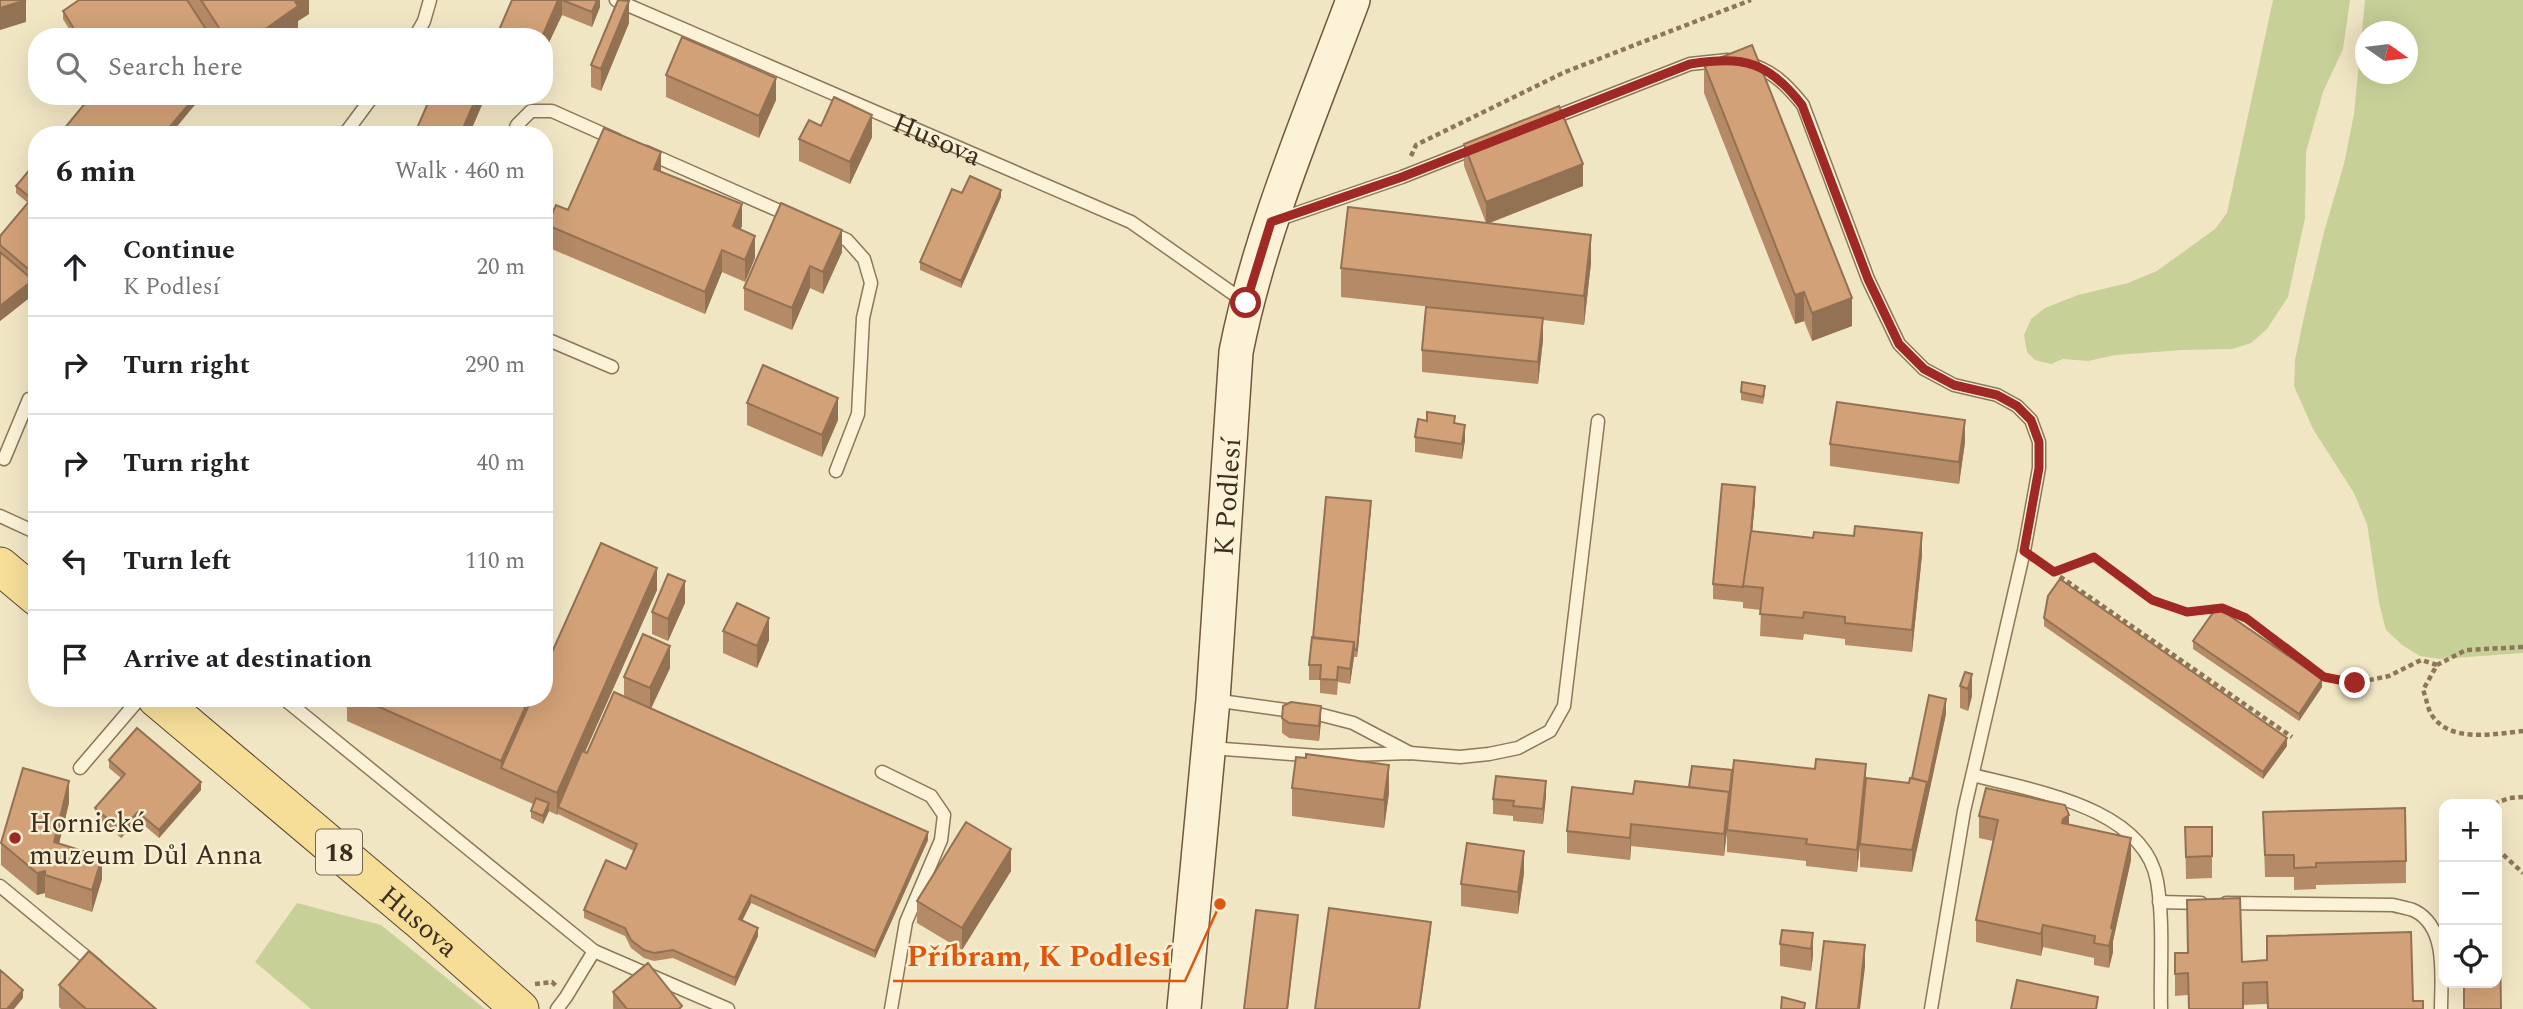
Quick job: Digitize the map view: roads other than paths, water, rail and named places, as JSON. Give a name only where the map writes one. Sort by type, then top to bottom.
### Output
[{"type":"main road","points":[[0,566],[28,589]]},
{"type":"main road","name":"Husova","points":[[167,707],[418,919],[520,1009]]},
{"type":"street","name":"K Podlesí","points":[[1184,1009],[1213,700],[1236,352],[1246,303],[1271,222],[1353,0]]},
{"type":"lane","points":[[420,28],[430,0]]},
{"type":"lane","name":"Husova","points":[[616,0],[1130,222],[1246,303]]},
{"type":"lane","points":[[1540,123],[1690,64],[1721,59],[1748,63],[1768,71],[1786,83],[1802,105],[1868,279],[1899,344],[1924,369],[1954,385],[1997,395],[2017,406],[2031,420],[2039,442],[2039,468],[2024,551],[1965,811],[1931,1009]]},
{"type":"lane","points":[[351,126],[366,105]]},
{"type":"lane","points":[[517,126],[531,111],[552,111],[847,240],[856,249],[864,259],[872,283],[863,318],[858,414],[836,471]]},
{"type":"lane","points":[[1271,222],[1402,177],[1490,142]]},
{"type":"lane","points":[[553,342],[612,367]]},
{"type":"lane","points":[[4,460],[28,401]]},
{"type":"lane","points":[[1208,748],[1319,756],[1410,753],[1460,757],[1518,748],[1550,731],[1564,706],[1598,421]]},
{"type":"lane","points":[[0,516],[28,529]]},
{"type":"lane","points":[[1213,700],[1322,715],[1353,723],[1410,753]]},
{"type":"lane","points":[[80,768],[132,707]]},
{"type":"lane","points":[[294,707],[594,951],[728,1009]]},
{"type":"lane","points":[[882,772],[931,796],[944,815],[941,840],[906,922],[891,1009]]},
{"type":"lane","points":[[1973,775],[2071,801],[2104,816],[2133,839],[2150,859],[2157,880],[2159,902],[2161,1009]]},
{"type":"lane","points":[[0,886],[106,974]]},
{"type":"lane","points":[[2159,902],[2393,905],[2416,911],[2432,927],[2441,951],[2441,1009]]},
{"type":"lane","points":[[556,1009],[594,951]]},
{"type":"place","name":"Hornické muzeum Důl Anna","points":[[15,838]]},
{"type":"place","name":"Příbram, K Podlesí","points":[[1220,904]]}]
